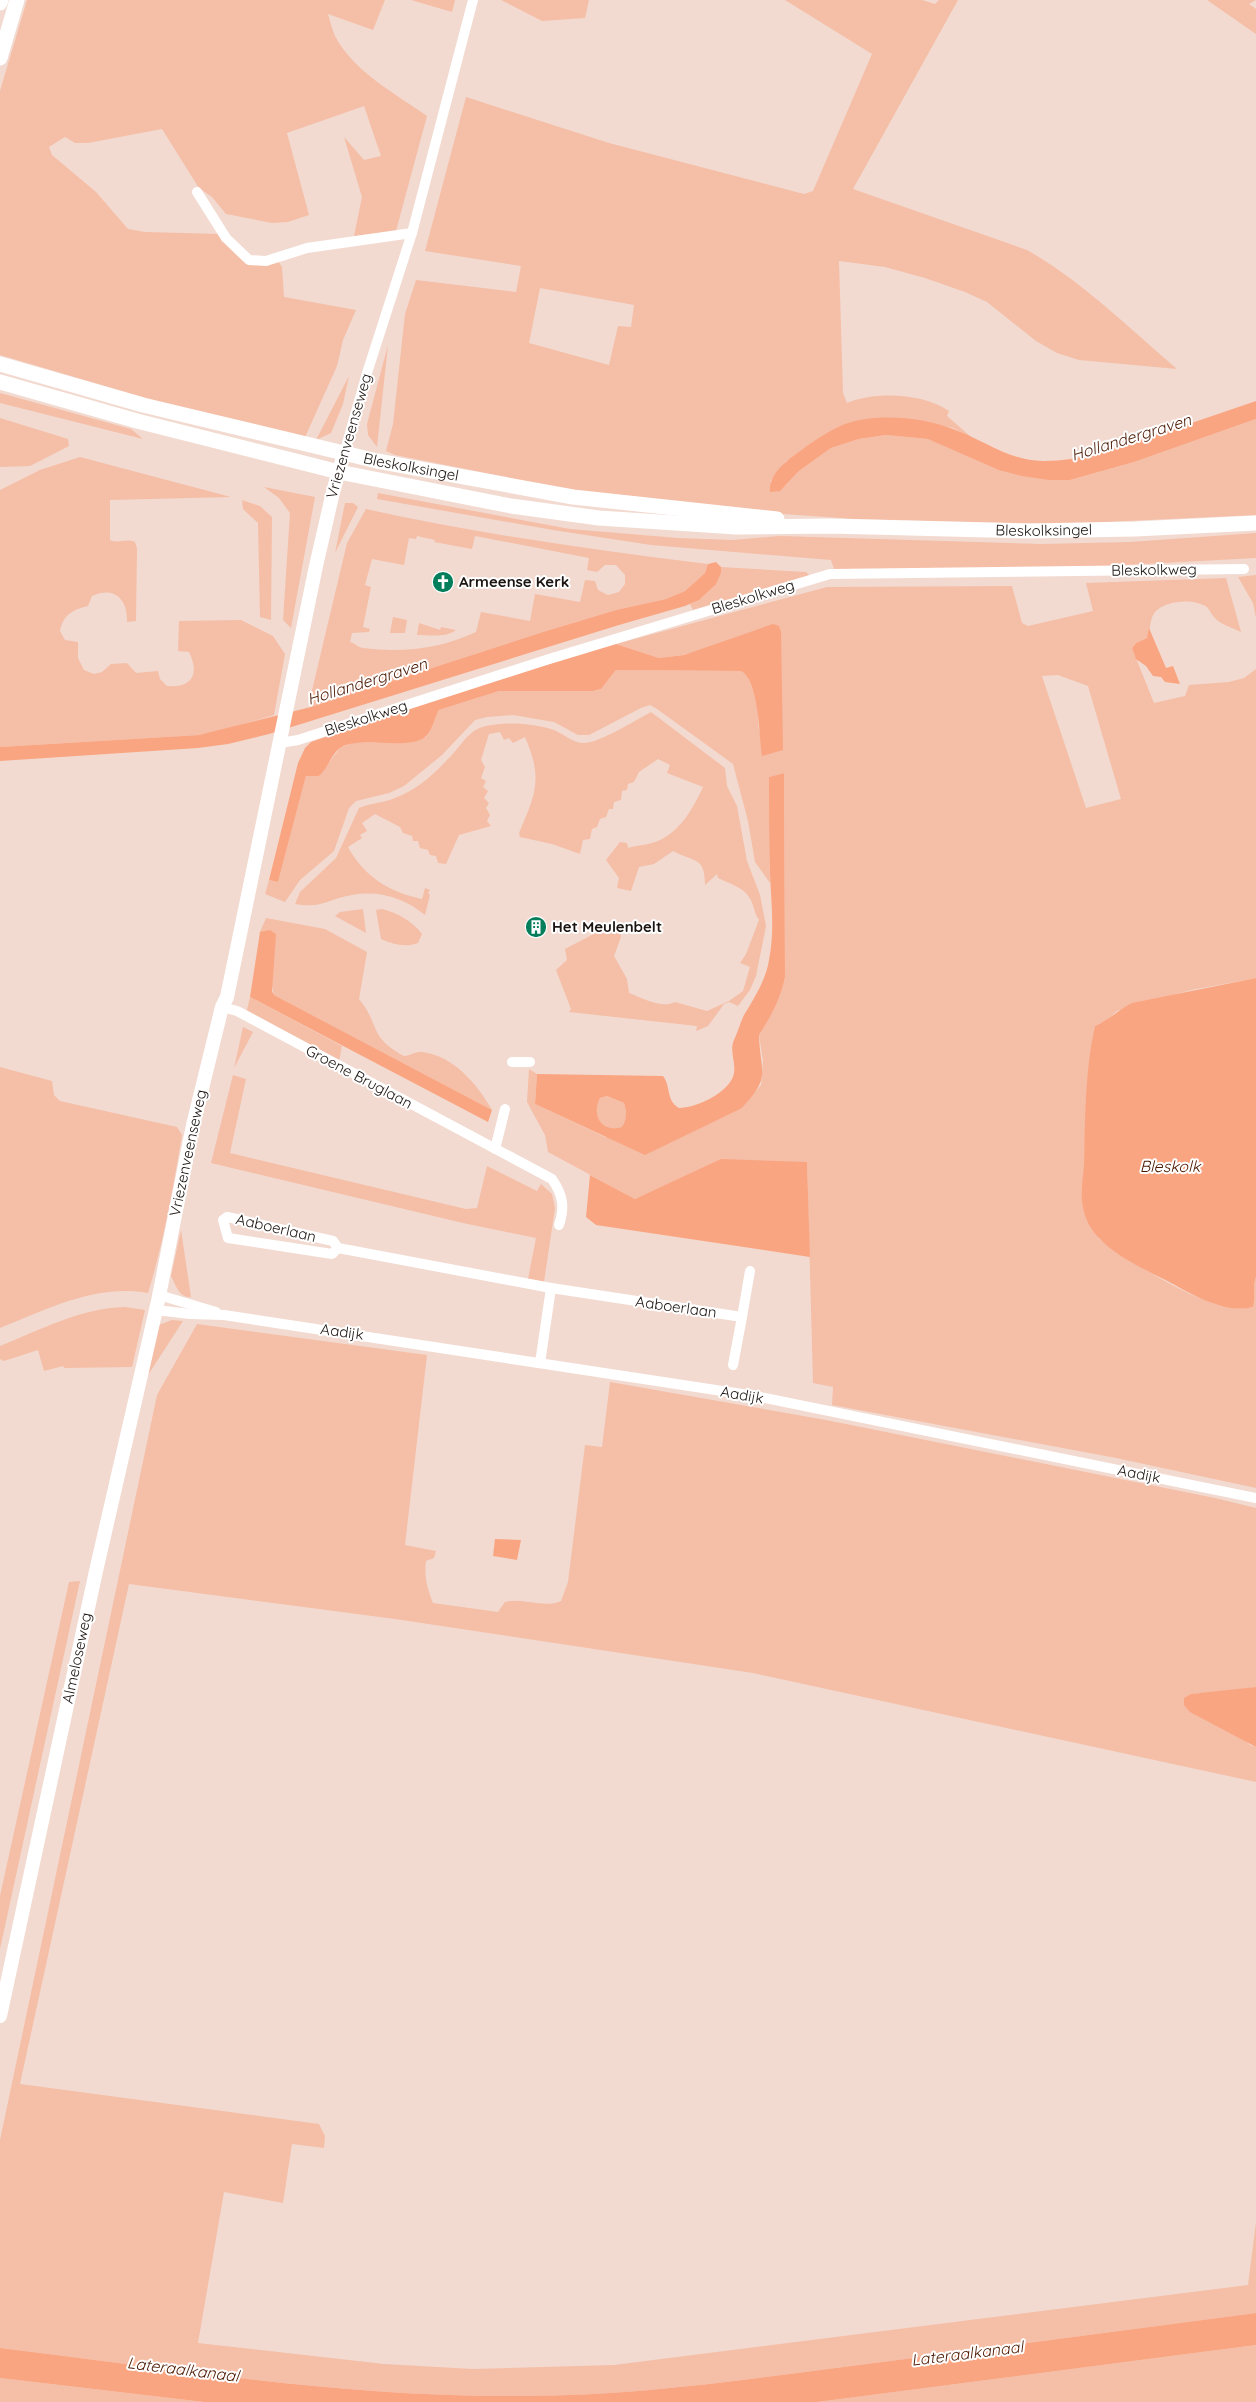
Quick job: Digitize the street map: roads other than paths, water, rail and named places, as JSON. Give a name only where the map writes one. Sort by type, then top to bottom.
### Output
[{"type":"main road","points":[[0,58],[17,0]]},
{"type":"main road","name":"Bleskolksingel","points":[[0,364],[143,405],[344,454],[573,497],[830,526]]},
{"type":"main road","name":"Bleskolksingel","points":[[0,382],[136,421],[339,472],[511,506],[599,518],[736,527],[830,526],[1029,531],[1135,529],[1256,523]]},
{"type":"street","name":"Vriezenveenseweg","points":[[158,1302],[193,1125],[222,1007],[227,997],[246,914],[250,879],[282,737],[320,548],[367,373],[412,233],[474,0]]},
{"type":"street","points":[[197,192],[226,238],[249,260],[266,261],[307,248],[412,233]]},
{"type":"street","name":"Bleskolkweg","points":[[282,737],[298,740],[549,658],[830,574],[1244,569]]},
{"type":"street","name":"Groene Bruglaan","points":[[222,1007],[236,1011],[552,1179],[563,1201],[563,1212],[559,1225]]},
{"type":"street","points":[[512,1062],[530,1062]]},
{"type":"street","points":[[495,1149],[505,1109]]},
{"type":"street","name":"Aaboerlaan","points":[[338,1248],[332,1254],[228,1238],[223,1220],[227,1217],[333,1241],[338,1248],[550,1288],[742,1317]]},
{"type":"street","points":[[733,1365],[750,1271]]},
{"type":"street","points":[[540,1363],[550,1288]]},
{"type":"street","name":"Aadijk","points":[[158,1302],[193,1304],[224,1315]]},
{"type":"street","name":"Aadijk","points":[[158,1302],[190,1314],[224,1315],[755,1396],[1256,1498]]},
{"type":"street","name":"Almeloseweg","points":[[0,2016],[96,1571],[158,1302]]},
{"type":"water","points":[[1256,401],[1256,419],[1134,462],[1070,480],[1049,480],[1022,476],[999,470],[928,439],[886,435],[859,439],[831,448],[799,471],[780,491],[770,492],[773,478],[780,467],[813,442],[845,424],[871,418],[914,419],[941,425],[1021,458],[1057,461],[1118,448]]},
{"type":"water","points":[[716,562],[721,567],[721,573],[716,584],[699,600],[685,606],[269,734],[228,744],[198,748],[0,761],[0,747],[199,735],[311,707],[543,632],[616,610],[666,599],[685,591],[705,573],[708,564]]},
{"type":"water","points":[[773,624],[779,626],[781,632],[783,750],[762,756],[755,696],[747,676],[741,671],[616,670],[601,689],[593,691],[499,691],[439,710],[427,735],[417,741],[407,743],[370,742],[348,744],[340,748],[319,776],[306,776],[278,882],[269,880],[298,763],[305,748],[311,742],[451,694],[616,644],[659,658],[684,655]]},
{"type":"water","points":[[1149,628],[1166,668],[1173,666],[1180,684],[1165,682],[1161,677],[1153,676],[1146,666],[1136,659],[1132,648],[1136,643],[1147,638]]},
{"type":"water","points":[[784,773],[785,977],[775,1007],[759,1035],[762,1074],[761,1081],[751,1097],[742,1108],[645,1155],[535,1104],[537,1074],[663,1076],[672,1101],[679,1108],[712,1098],[727,1086],[734,1073],[733,1044],[744,1015],[762,982],[771,949],[769,777]],"holes":[[[607,1096],[624,1103],[626,1115],[622,1127],[609,1128],[600,1121],[597,1111],[600,1098]]]},
{"type":"water","points":[[270,930],[276,934],[272,991],[274,995],[492,1110],[488,1122],[250,997],[260,932]]},
{"type":"water","name":"Bleskolk","points":[[1256,978],[1256,1277],[1253,1307],[1243,1309],[1222,1306],[1200,1298],[1128,1260],[1107,1246],[1088,1223],[1083,1207],[1082,1186],[1087,1077],[1095,1026],[1132,1003]]},
{"type":"water","points":[[721,1159],[807,1162],[810,1257],[596,1225],[586,1217],[590,1175],[635,1199]]},
{"type":"water","points":[[495,1539],[521,1540],[517,1560],[493,1556]]},
{"type":"water","points":[[1256,1687],[1256,1747],[1190,1712],[1184,1705],[1184,1698],[1191,1694]]},
{"type":"water","name":"Lateraalkanaal","points":[[1256,2313],[1256,2345],[817,2402],[204,2402],[0,2378],[0,2348],[262,2381],[393,2392],[524,2396],[608,2393],[734,2381]]},
{"type":"place","name":"Armeense Kerk","points":[[443,582]]},
{"type":"place","name":"Het Meulenbelt","points":[[536,927]]},
{"type":"water label","name":"Hollandergraven","points":[[1131,437]]},
{"type":"water label","name":"Hollandergraven","points":[[367,681]]}]
